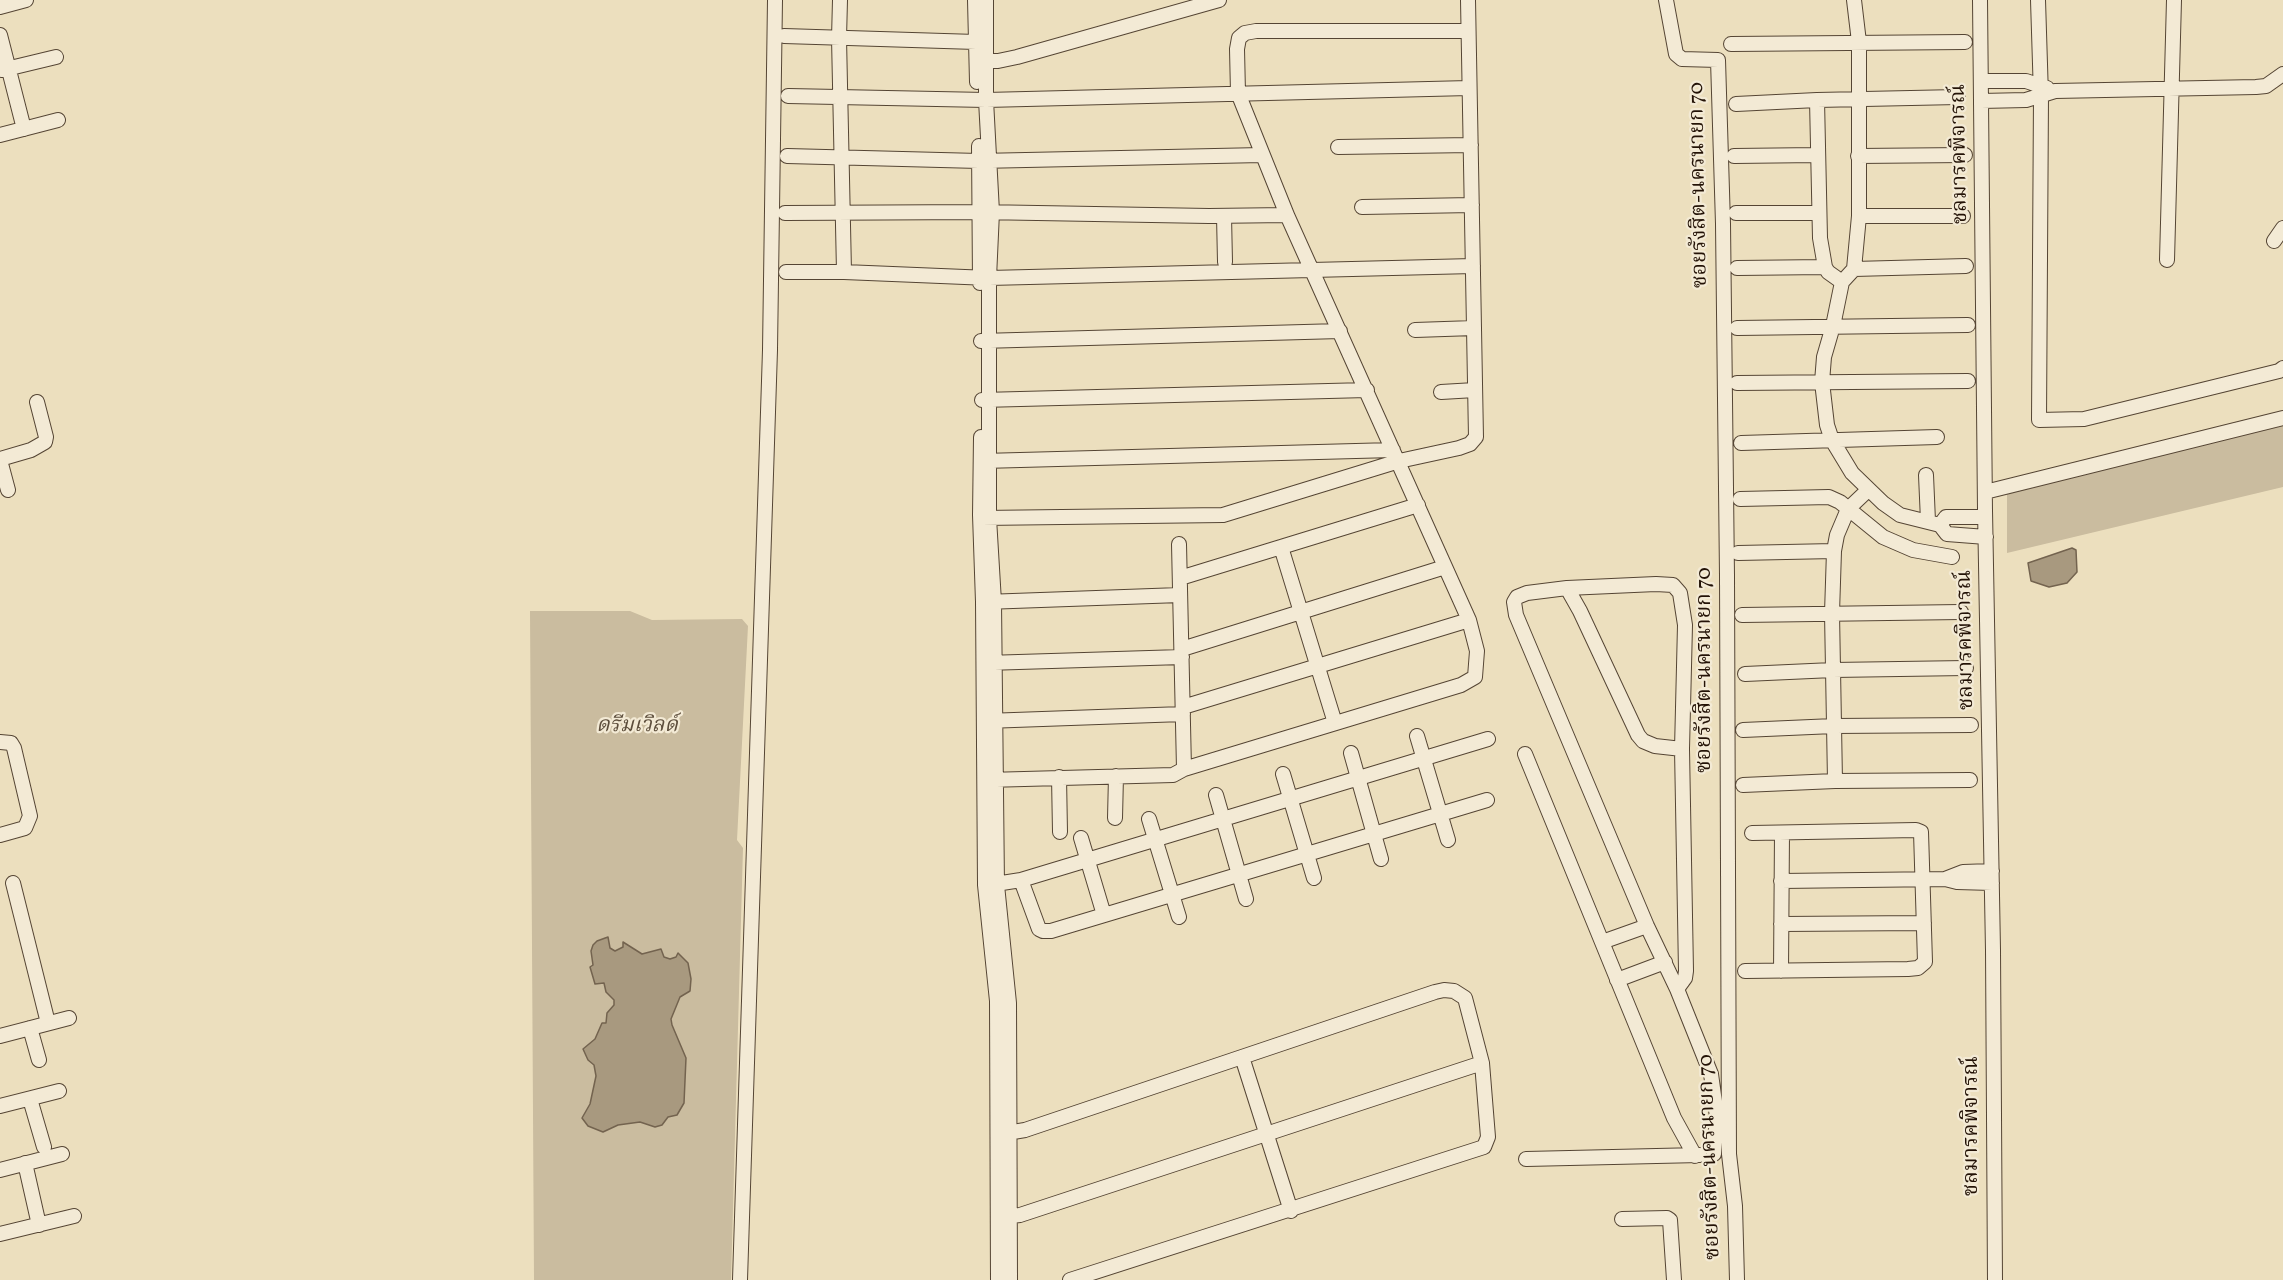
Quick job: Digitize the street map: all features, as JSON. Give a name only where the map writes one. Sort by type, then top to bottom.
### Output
[{"type":"street","points":[[0,7],[26,0]]},
{"type":"street","points":[[740,1280],[770,361],[775,0]]},
{"type":"street","points":[[840,0],[844,272]]},
{"type":"street","points":[[975,0],[976,42],[981,61]]},
{"type":"street","points":[[986,0],[981,61],[986,212],[984,278],[986,400],[985,460],[979,516],[989,602],[991,885],[1009,1003],[1002,1134],[1003,1217],[998,1280]]},
{"type":"street","points":[[981,61],[998,61],[1017,57],[1218,0]]},
{"type":"street","points":[[985,460],[1396,456],[1459,448],[1470,444],[1476,437],[1477,425],[1468,0]]},
{"type":"street","name":"ซอยรังสิต-นครนายก 70","points":[[1666,0],[1676,54],[1682,59],[1718,60],[1723,236],[1729,1154],[1735,1206],[1737,1280]]},
{"type":"street","points":[[1854,0],[1858,42],[1859,216],[1854,269],[1842,282],[1824,357],[1822,382],[1827,425],[1832,440],[1852,473],[1868,490],[1900,515],[1934,523],[1947,534],[1986,537]]},
{"type":"street","name":"ชลมารคพิจารณ์","points":[[1980,0],[1995,1280]]},
{"type":"street","points":[[2038,0],[2039,420],[2084,419],[2279,371],[2283,368]]},
{"type":"street","points":[[2167,260],[2174,0]]},
{"type":"street","points":[[990,780],[1173,775],[1184,769],[1469,682],[1476,677],[1477,651],[1468,620],[1314,271],[1287,215],[1238,93],[1237,49],[1239,38],[1245,33],[1256,31],[1468,31]]},
{"type":"street","points":[[0,35],[4,69],[24,129]]},
{"type":"street","points":[[784,36],[976,42]]},
{"type":"street","points":[[1731,44],[1965,42]]},
{"type":"street","points":[[4,69],[56,57]]},
{"type":"street","points":[[1981,101],[2026,100],[2040,91],[2256,87],[2266,86],[2283,74]]},
{"type":"street","points":[[1981,81],[2026,81],[2040,91]]},
{"type":"street","points":[[788,96],[982,100],[1469,88]]},
{"type":"street","points":[[1736,104],[1958,97]]},
{"type":"street","points":[[1817,100],[1820,238],[1825,267],[1842,282]]},
{"type":"street","points":[[0,135],[58,120]]},
{"type":"street","points":[[1338,147],[1471,145]]},
{"type":"street","points":[[787,156],[984,161],[1262,155]]},
{"type":"street","points":[[1734,156],[1817,155]]},
{"type":"street","points":[[1858,156],[1965,155]]},
{"type":"street","points":[[1362,207],[1472,206]]},
{"type":"street","points":[[785,213],[986,212],[1287,215]]},
{"type":"street","points":[[1736,213],[1819,213]]},
{"type":"street","points":[[1224,216],[1225,262]]},
{"type":"street","points":[[1859,216],[1963,216]]},
{"type":"street","points":[[2274,242],[2283,228]]},
{"type":"street","points":[[786,272],[984,278],[1473,266]]},
{"type":"street","points":[[1854,269],[1966,266]]},
{"type":"street","points":[[1737,268],[1825,267]]},
{"type":"street","points":[[1737,328],[1968,325]]},
{"type":"street","points":[[1415,330],[1474,328]]},
{"type":"street","points":[[985,341],[1340,331]]},
{"type":"street","points":[[1737,383],[1968,381]]},
{"type":"street","points":[[986,400],[1367,390]]},
{"type":"street","points":[[1441,392],[1475,390]]},
{"type":"street","points":[[8,490],[0,459],[31,450],[45,442],[46,437],[37,402]]},
{"type":"street","points":[[1984,492],[2283,418]]},
{"type":"street","points":[[1741,443],[1937,437]]},
{"type":"street","points":[[979,516],[1223,515],[1396,456]]},
{"type":"street","points":[[1926,475],[1934,523]]},
{"type":"street","points":[[1835,781],[1832,613],[1834,551],[1848,509],[1868,490]]},
{"type":"street","points":[[1740,499],[1829,497],[1840,502],[1883,537],[1913,550],[1952,557]]},
{"type":"street","points":[[1180,578],[1418,505]]},
{"type":"street","points":[[1934,523],[1946,517],[1985,517]]},
{"type":"street","points":[[1179,544],[1184,769]]},
{"type":"street","points":[[1281,547],[1335,723]]},
{"type":"street","points":[[1738,553],[1834,551]]},
{"type":"street","points":[[989,663],[1182,653],[1301,612],[1445,567]]},
{"type":"street","points":[[1677,988],[1685,978],[1686,970],[1682,749],[1685,626],[1680,593],[1673,585],[1656,584],[1567,588],[1527,593],[1516,597],[1514,609],[1647,926],[1677,988],[1711,1074],[1717,1117],[1714,1154]]},
{"type":"street","points":[[1567,588],[1638,735],[1643,741],[1655,746],[1682,749]]},
{"type":"street","points":[[989,602],[1180,595]]},
{"type":"street","points":[[1742,615],[1961,612]]},
{"type":"street","points":[[990,721],[1183,710],[1468,620]]},
{"type":"street","points":[[1745,674],[1966,668]]},
{"type":"street","points":[[1743,730],[1971,724]]},
{"type":"street","points":[[1417,736],[1448,840]]},
{"type":"street","points":[[991,885],[1021,880],[1488,739]]},
{"type":"street","points":[[0,742],[11,743],[14,748],[30,816],[25,828],[0,835]]},
{"type":"street","points":[[1351,753],[1381,859]]},
{"type":"street","points":[[1525,754],[1674,1118],[1695,1156]]},
{"type":"street","points":[[1283,774],[1314,878]]},
{"type":"street","points":[[1114,818],[1116,776]]},
{"type":"street","points":[[1059,777],[1060,832]]},
{"type":"street","points":[[1743,785],[1835,781],[1970,780]]},
{"type":"street","points":[[1216,795],[1246,899]]},
{"type":"street","points":[[1021,880],[1038,928],[1051,931],[1487,800]]},
{"type":"street","points":[[1149,819],[1179,917]]},
{"type":"street","points":[[1745,971],[1918,968],[1925,962],[1921,832],[1916,830],[1752,833]]},
{"type":"street","points":[[1780,971],[1782,833]]},
{"type":"street","points":[[1081,838],[1104,915]]},
{"type":"street","points":[[1781,881],[1945,879],[1957,882],[1992,877]]},
{"type":"street","points":[[13,883],[48,1023]]},
{"type":"street","points":[[1781,924],[1924,923]]},
{"type":"street","points":[[1602,942],[1647,926]]},
{"type":"street","points":[[1617,980],[1665,962]]},
{"type":"street","points":[[1002,1134],[1025,1130],[1444,990],[1454,991],[1465,998],[1482,1063],[1488,1137],[1484,1147],[1070,1280]]},
{"type":"street","points":[[0,1036],[69,1018]]},
{"type":"street","points":[[30,1028],[39,1060]]},
{"type":"street","points":[[1242,1057],[1291,1210]]},
{"type":"street","points":[[1003,1217],[1020,1215],[1482,1063]]},
{"type":"street","points":[[0,1106],[59,1091]]},
{"type":"street","points":[[30,1099],[44,1147]]},
{"type":"street","points":[[0,1170],[62,1154]]},
{"type":"street","points":[[1526,1159],[1729,1154]]},
{"type":"street","points":[[25,1164],[39,1225]]},
{"type":"street","points":[[0,1234],[74,1216]]},
{"type":"street","points":[[1003,1217],[1010,1280]]},
{"type":"street","points":[[1622,1219],[1667,1218],[1670,1220],[1674,1280]]},
{"type":"green space","points":[[2283,422],[2283,487],[2007,553],[2007,490]]},
{"type":"green space","name":"ดรีมเวิลด์","points":[[530,611],[630,611],[652,620],[742,619],[748,626],[737,840],[743,848],[731,1280],[534,1280]]},
{"type":"shaded area","points":[[2072,548],[2076,550],[2077,572],[2067,583],[2049,587],[2031,581],[2028,563]]},
{"type":"shaded area","points":[[608,937],[610,948],[615,951],[623,947],[623,942],[642,954],[661,949],[664,957],[670,959],[676,957],[678,953],[688,963],[691,979],[690,991],[680,997],[671,1019],[686,1058],[684,1103],[677,1115],[668,1117],[662,1125],[655,1127],[640,1122],[618,1125],[603,1132],[588,1126],[582,1118],[590,1104],[596,1076],[594,1065],[588,1060],[583,1049],[595,1039],[602,1023],[606,1023],[607,1013],[614,1005],[614,1000],[606,992],[604,983],[595,984],[590,967],[593,965],[591,951],[593,945]]}]
